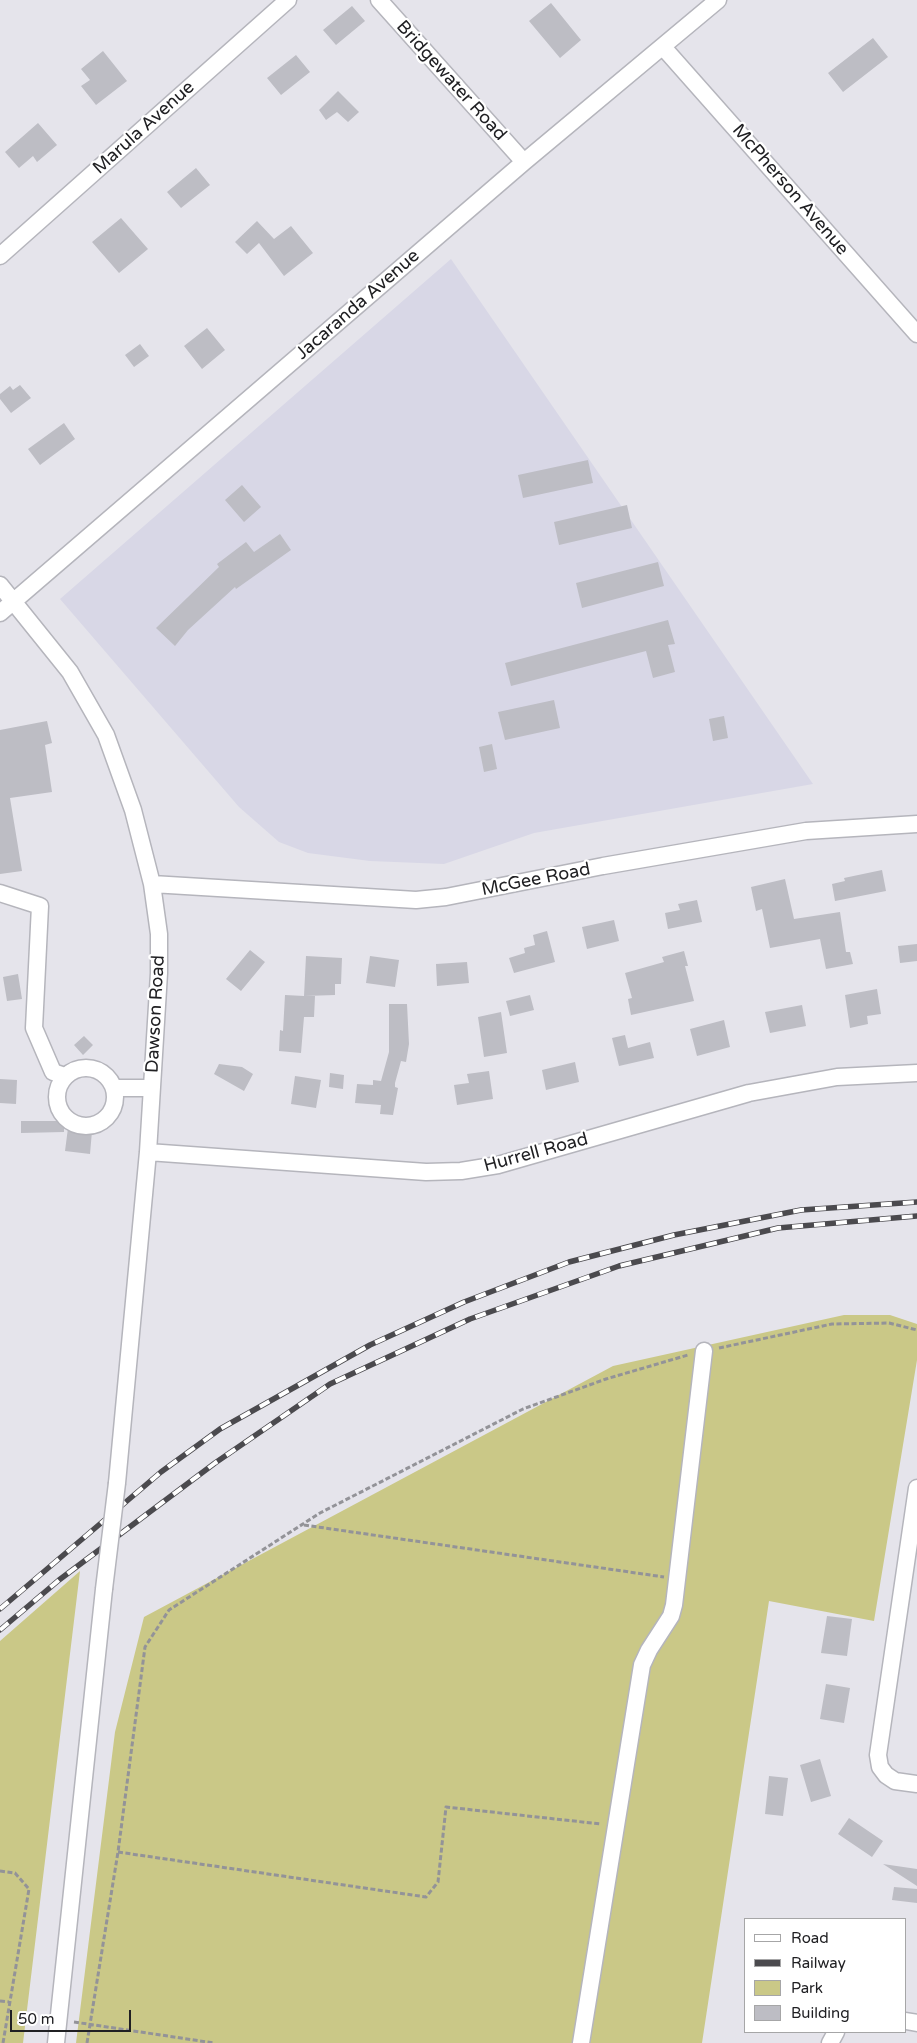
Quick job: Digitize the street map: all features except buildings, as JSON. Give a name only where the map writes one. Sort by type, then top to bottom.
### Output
[{"type":"street","name":"Marula Avenue","points":[[0,256],[288,0]]},
{"type":"street","name":"Bridgewater Road","points":[[379,0],[524,162]]},
{"type":"street","name":"Jacaranda Avenue","points":[[0,612],[524,162],[718,0]]},
{"type":"street","name":"McPherson Avenue","points":[[663,47],[917,334]]},
{"type":"street","name":"Dawson Road","points":[[0,585],[14,600],[70,672],[106,735],[133,810],[152,884],[159,934],[159,973],[148,1152],[116,1483],[56,2043]]},
{"type":"street","name":"McGee Road","points":[[152,884],[416,900],[446,897],[604,866],[806,831],[917,824]]},
{"type":"street","points":[[0,893],[40,906],[34,1028],[53,1072],[65,1076]]},
{"type":"street","points":[[88,1067],[100,1070],[109,1078],[115,1088],[114,1107],[103,1122],[91,1126],[79,1125],[68,1120],[60,1110],[56,1098],[58,1086],[65,1076],[75,1069],[88,1067]]},
{"type":"street","name":"Hurrell Road","points":[[148,1152],[426,1172],[462,1171],[498,1165],[749,1093],[837,1077],[917,1073]]},
{"type":"street","points":[[115,1088],[152,1088]]},
{"type":"street","points":[[581,2043],[642,1665],[649,1650],[671,1616],[704,1351]]},
{"type":"street","points":[[917,1488],[912,1562],[878,1755],[880,1768],[886,1776],[895,1781],[917,1784]]},
{"type":"path","points":[[87,2043],[118,1852],[145,1647],[169,1610],[320,1513],[523,1409],[606,1378],[704,1351],[832,1324],[889,1323],[917,1330]]},
{"type":"path","points":[[303,1525],[676,1578]]},
{"type":"path","points":[[118,1852],[426,1897],[438,1882],[446,1807],[616,1826]]},
{"type":"path","points":[[0,1871],[15,1873],[22,1878],[29,1889],[3,2043]]},
{"type":"path","points":[[0,2001],[9,2002]]},
{"type":"path","points":[[59,2019],[214,2043]]},
{"type":"shaded area","points":[[451,259],[813,784],[534,833],[444,864],[370,861],[308,853],[279,842],[239,807],[60,599]]},
{"type":"green space","points":[[844,1315],[890,1315],[917,1324],[917,1360],[874,1621],[769,1601],[702,2043],[76,2043],[115,1732],[144,1617],[613,1366]]},
{"type":"green space","points":[[80,1571],[23,2043],[0,2043],[0,1641]]},
{"type":"railway","points":[[0,1609],[161,1472],[220,1429],[370,1345],[464,1302],[569,1262],[674,1235],[801,1210],[917,1202]]},
{"type":"railway","points":[[0,1630],[59,1580],[215,1463],[330,1384],[470,1319],[619,1266],[778,1228],[917,1216]]}]
